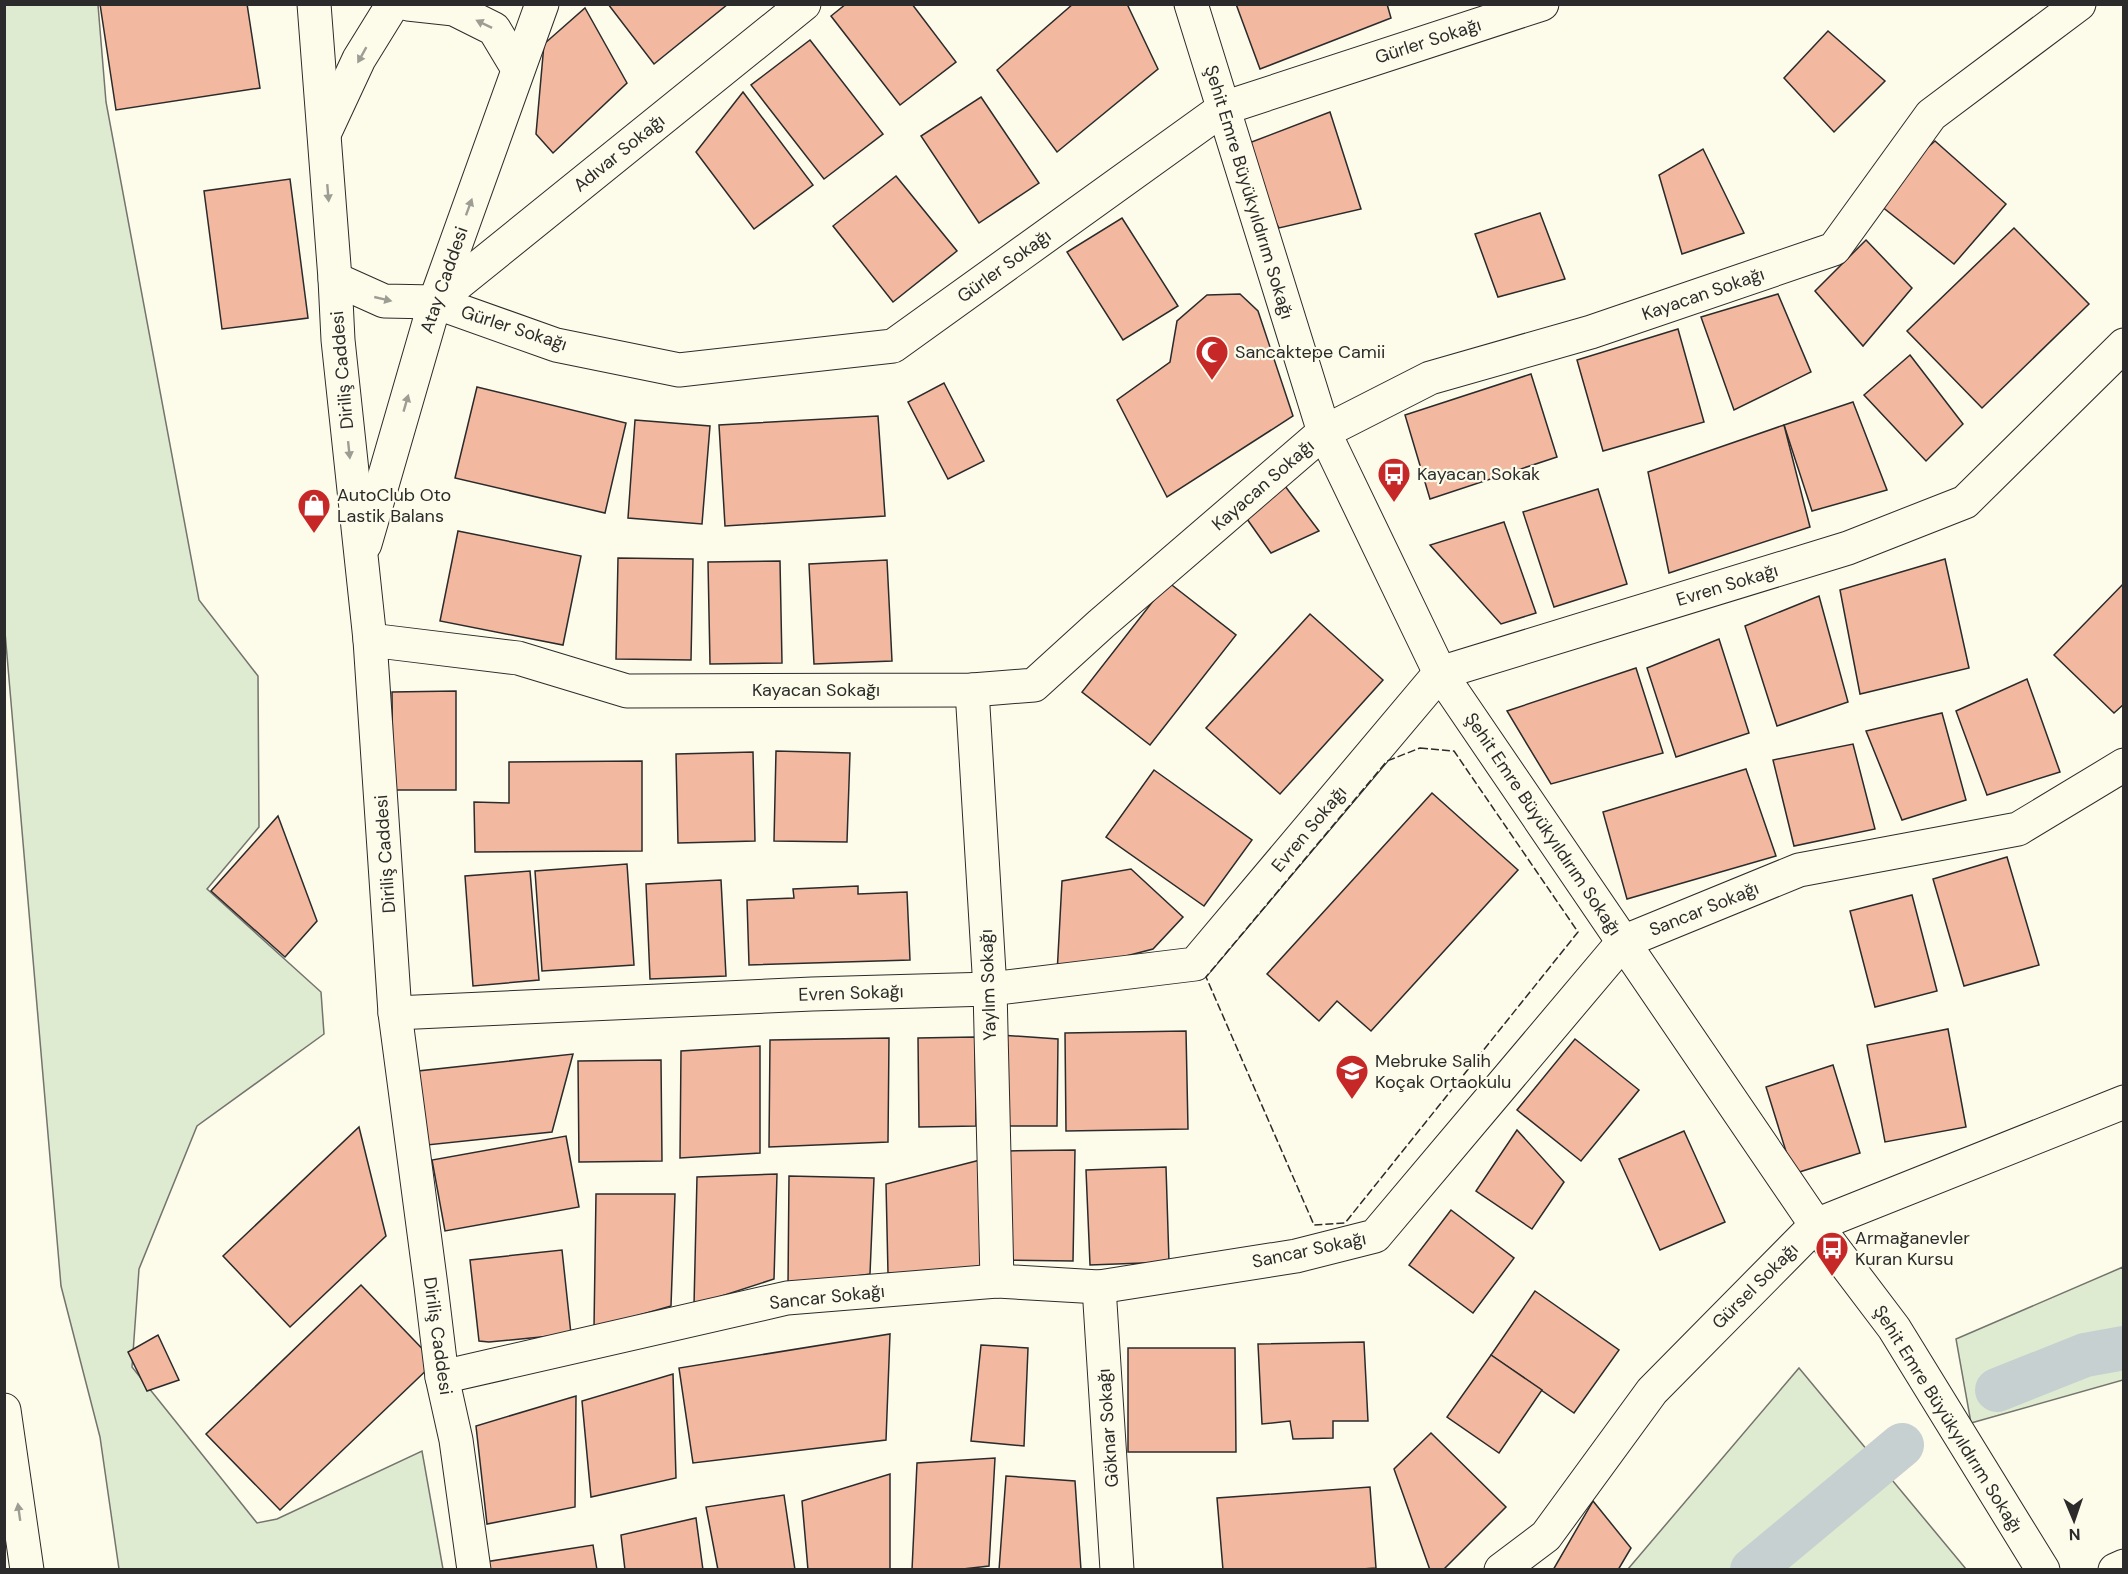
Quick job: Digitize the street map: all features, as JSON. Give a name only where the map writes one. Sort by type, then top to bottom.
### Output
[{"type":"main road","name":"Diriliş Caddesi","points":[[314,4],[338,340],[370,640],[394,1013],[432,1286],[441,1377],[456,1440],[474,1569]]},
{"type":"main road","points":[[324,134],[359,59],[393,4]]},
{"type":"main road","points":[[408,4],[454,9],[494,29],[518,69]]},
{"type":"main road","name":"Atay Caddesi","points":[[361,561],[435,302],[542,4]]},
{"type":"main road","name":"Adıvar Sokağı","points":[[435,302],[804,4]]},
{"type":"main road","name":"Şehit Emre Büyükyıldırım Sokağı","points":[[1191,4],[1324,432],[1440,673],[1816,1225],[1894,1328],[2043,1569]]},
{"type":"main road","name":"Gürler Sokağı","points":[[335,279],[384,301],[435,302],[556,345],[679,370],[893,346],[1224,108],[1542,4]]},
{"type":"main road","name":"Kayacan Sokağı","points":[[370,640],[518,658],[627,691],[972,690],[1035,685],[1110,616],[1324,432],[1430,378],[1591,332],[1834,249],[1931,115],[2079,4]]},
{"type":"main road","name":"Evren Sokağı","points":[[394,1013],[812,994],[990,989],[1195,964],[1440,673],[1848,548],[1965,502],[2124,345]]},
{"type":"main road","name":"Yaylım Sokağı","points":[[972,690],[990,989],[997,1281]]},
{"type":"main road","name":"Sancar Sokağı","points":[[441,1377],[787,1298],[997,1281],[1099,1287],[1296,1256],[1376,1236],[1623,942],[1799,870],[2019,828],[2124,765]]},
{"type":"main road","name":"Gürsel Sokağı","points":[[1501,1569],[1546,1536],[1652,1391],[1816,1225],[2124,1102]]},
{"type":"main road","name":"Göknar Sokağı","points":[[1099,1287],[1117,1569]]},
{"type":"main road","points":[[4,1410],[27,1569]]},
{"type":"main road","points":[[2115,1569],[2124,1566]]},
{"type":"green space","points":[[4,5],[98,5],[106,102],[199,600],[258,676],[259,827],[207,889],[321,992],[324,1034],[197,1126],[139,1269],[132,1367],[257,1523],[277,1519],[422,1451],[443,1569],[119,1569],[100,1437],[61,1286],[5,632]]},
{"type":"green space","points":[[2123,1267],[2123,1380],[1971,1423],[1956,1339]]},
{"type":"green space","points":[[1799,1368],[1966,1569],[1628,1569]]},
{"type":"building","points":[[100,4],[247,4],[260,88],[116,110]]},
{"type":"building","points":[[608,4],[728,4],[654,64]]},
{"type":"building","points":[[846,4],[912,4],[956,62],[900,105],[831,16]]},
{"type":"building","points":[[1073,4],[1127,4],[1158,69],[1057,152],[997,70]]},
{"type":"building","points":[[1236,4],[1387,4],[1391,18],[1260,69]]},
{"type":"building","points":[[585,8],[627,83],[553,153],[536,134],[544,44]]},
{"type":"building","points":[[1828,31],[1885,81],[1834,132],[1784,78]]},
{"type":"building","points":[[810,40],[883,134],[824,179],[751,85]]},
{"type":"building","points":[[743,92],[813,185],[754,229],[696,152]]},
{"type":"building","points":[[981,97],[1039,183],[979,223],[921,136]]},
{"type":"building","points":[[1330,112],[1361,209],[1279,228],[1236,148]]},
{"type":"building","points":[[1935,141],[2006,204],[1954,264],[1871,198]]},
{"type":"building","points":[[1703,149],[1744,233],[1682,254],[1659,175]]},
{"type":"building","points":[[896,176],[957,251],[893,302],[833,226]]},
{"type":"building","points":[[290,179],[308,318],[222,329],[204,191]]},
{"type":"building","points":[[1540,213],[1565,279],[1498,297],[1475,234]]},
{"type":"building","points":[[1122,218],[1178,306],[1123,340],[1067,252]]},
{"type":"building","points":[[2014,228],[2089,304],[1982,408],[1907,331]]},
{"type":"building","points":[[1866,240],[1912,288],[1863,346],[1815,291]]},
{"type":"building","name":"Sancaktepe Camii","points":[[1240,294],[1258,311],[1293,416],[1167,497],[1117,400],[1170,362],[1177,321],[1207,295]]},
{"type":"building","points":[[1778,294],[1811,372],[1734,410],[1701,317]]},
{"type":"building","points":[[1678,329],[1704,422],[1603,451],[1577,360]]},
{"type":"building","points":[[1910,355],[1963,424],[1926,461],[1864,395]]},
{"type":"building","points":[[1531,374],[1557,457],[1430,499],[1405,415]]},
{"type":"building","points":[[944,383],[984,461],[948,479],[908,402]]},
{"type":"building","points":[[477,387],[626,423],[605,513],[455,478]]},
{"type":"building","points":[[1853,402],[1887,490],[1812,511],[1784,425]]},
{"type":"building","points":[[878,416],[885,516],[725,526],[719,425]]},
{"type":"building","points":[[635,420],[710,426],[702,524],[628,518]]},
{"type":"building","points":[[1784,425],[1810,527],[1669,573],[1648,472]]},
{"type":"building","points":[[1285,486],[1319,531],[1271,553],[1247,519]]},
{"type":"building","points":[[1598,489],[1627,584],[1554,607],[1523,512]]},
{"type":"building","points":[[1504,522],[1536,613],[1501,624],[1430,545]]},
{"type":"building","points":[[458,531],[581,556],[563,645],[440,621]]},
{"type":"building","points":[[618,558],[693,559],[691,660],[616,659]]},
{"type":"building","points":[[1945,559],[1969,668],[1860,694],[1840,590]]},
{"type":"building","points":[[887,560],[892,661],[814,664],[809,564]]},
{"type":"building","points":[[780,561],[782,663],[710,664],[708,562]]},
{"type":"building","points":[[1168,582],[1236,635],[1150,745],[1082,692]]},
{"type":"building","points":[[2124,583],[2124,704],[2114,713],[2054,655]]},
{"type":"building","points":[[1819,596],[1848,702],[1777,726],[1745,626]]},
{"type":"building","points":[[1310,614],[1383,680],[1280,794],[1206,728]]},
{"type":"building","points":[[1719,639],[1749,733],[1676,757],[1647,668]]},
{"type":"building","points":[[1636,668],[1663,753],[1551,784],[1507,711]]},
{"type":"building","points":[[2027,679],[2060,772],[1987,795],[1956,711]]},
{"type":"building","points":[[456,691],[456,790],[393,790],[392,692]]},
{"type":"building","points":[[1942,713],[1966,800],[1902,820],[1866,731]]},
{"type":"building","points":[[1853,744],[1875,829],[1794,846],[1773,760]]},
{"type":"building","points":[[776,751],[850,753],[847,842],[774,841]]},
{"type":"building","points":[[753,752],[755,841],[678,843],[676,754]]},
{"type":"building","points":[[642,761],[642,851],[475,852],[474,802],[509,803],[509,762]]},
{"type":"building","points":[[1746,769],[1776,856],[1627,899],[1603,812]]},
{"type":"building","points":[[1154,770],[1252,840],[1204,906],[1106,837]]},
{"type":"building","points":[[1432,793],[1518,870],[1371,1031],[1337,1001],[1319,1021],[1267,974]]},
{"type":"building","points":[[278,816],[317,921],[285,957],[211,891]]},
{"type":"building","points":[[2007,857],[2039,965],[1964,986],[1933,879]]},
{"type":"building","points":[[627,864],[634,965],[542,971],[535,871]]},
{"type":"building","points":[[1131,869],[1183,917],[1153,949],[1057,974],[1062,881]]},
{"type":"building","points":[[530,871],[539,980],[473,986],[465,876]]},
{"type":"building","points":[[721,880],[726,976],[650,979],[646,884]]},
{"type":"building","points":[[858,886],[858,894],[907,892],[910,960],[749,965],[747,900],[794,898],[793,889]]},
{"type":"building","points":[[1912,895],[1937,991],[1875,1007],[1850,911]]},
{"type":"building","points":[[1948,1029],[1966,1127],[1885,1142],[1867,1045]]},
{"type":"building","points":[[1186,1031],[1188,1129],[1066,1131],[1065,1033]]},
{"type":"building","points":[[1000,1035],[1058,1039],[1057,1126],[1001,1126]]},
{"type":"building","points":[[975,1037],[976,1126],[919,1127],[918,1038]]},
{"type":"building","points":[[889,1038],[888,1142],[769,1147],[770,1040]]},
{"type":"building","points":[[1575,1039],[1639,1090],[1581,1161],[1517,1110]]},
{"type":"building","points":[[760,1046],[760,1153],[680,1158],[681,1051]]},
{"type":"building","points":[[573,1054],[552,1132],[427,1145],[418,1071]]},
{"type":"building","points":[[661,1060],[662,1161],[579,1162],[578,1061]]},
{"type":"building","points":[[1833,1065],[1860,1153],[1793,1174],[1766,1087]]},
{"type":"building","points":[[359,1127],[386,1236],[290,1327],[223,1256]]},
{"type":"building","points":[[1517,1130],[1564,1182],[1532,1229],[1476,1191]]},
{"type":"building","points":[[1684,1131],[1725,1222],[1660,1250],[1619,1159]]},
{"type":"building","points":[[566,1136],[579,1207],[445,1231],[432,1160]]},
{"type":"building","points":[[1075,1150],[1073,1261],[1003,1260],[1006,1151]]},
{"type":"building","points":[[984,1159],[990,1271],[888,1273],[886,1184]]},
{"type":"building","points":[[1166,1167],[1169,1262],[1090,1265],[1086,1170]]},
{"type":"building","points":[[777,1174],[774,1279],[694,1305],[697,1177]]},
{"type":"building","points":[[789,1176],[874,1178],[870,1274],[788,1286]]},
{"type":"building","points":[[596,1194],[675,1194],[671,1306],[594,1328]]},
{"type":"building","points":[[1451,1210],[1514,1258],[1473,1313],[1409,1265]]},
{"type":"building","points":[[562,1250],[571,1334],[479,1341],[470,1260]]},
{"type":"building","points":[[361,1285],[435,1362],[280,1510],[206,1434]]},
{"type":"building","points":[[1535,1291],[1619,1350],[1574,1413],[1491,1355]]},
{"type":"building","points":[[890,1334],[886,1440],[693,1463],[679,1368]]},
{"type":"building","points":[[158,1335],[179,1380],[147,1391],[128,1352]]},
{"type":"building","points":[[1364,1342],[1368,1421],[1333,1421],[1333,1438],[1293,1439],[1290,1421],[1262,1424],[1258,1344]]},
{"type":"building","points":[[981,1345],[1028,1348],[1024,1446],[971,1441]]},
{"type":"building","points":[[1128,1348],[1235,1348],[1236,1452],[1128,1452]]},
{"type":"building","points":[[1491,1355],[1542,1390],[1499,1453],[1447,1417]]},
{"type":"building","points":[[673,1374],[676,1478],[591,1497],[582,1401]]},
{"type":"building","points":[[576,1396],[575,1507],[487,1524],[476,1426]]},
{"type":"building","points":[[1431,1433],[1506,1507],[1443,1570],[1430,1570],[1394,1469]]},
{"type":"building","points":[[995,1458],[989,1566],[954,1570],[912,1570],[917,1463]]},
{"type":"building","points":[[890,1474],[890,1570],[808,1570],[802,1501]]},
{"type":"building","points":[[1006,1476],[1075,1481],[1081,1570],[999,1570]]},
{"type":"building","points":[[1370,1487],[1376,1568],[1223,1570],[1217,1498]]},
{"type":"building","points":[[784,1495],[795,1570],[718,1570],[706,1507]]},
{"type":"building","points":[[1593,1501],[1631,1548],[1618,1570],[1553,1570]]},
{"type":"building","points":[[696,1518],[703,1570],[625,1570],[621,1535]]},
{"type":"building","points":[[593,1545],[597,1570],[486,1570],[485,1562]]},
{"type":"waterway","points":[[1997,1390],[2085,1355],[2124,1348]]},
{"type":"waterway","points":[[1752,1570],[1902,1445]]},
{"type":"fence","points":[[1420,748],[1454,751],[1578,932],[1345,1223],[1314,1225],[1206,977],[1387,761],[1420,748]]},
{"type":"place","name":"Sancaktepe Camii","points":[[1212,381]]},
{"type":"place","name":"Kayacan Sokak","points":[[1394,503]]},
{"type":"place","name":"AutoClub Oto Lastik Balans","points":[[314,534]]},
{"type":"place","name":"Mebruke Salih Koçak Ortaokulu","points":[[1352,1100]]},
{"type":"place","name":"Armağanevler Kuran Kursu","points":[[1832,1277]]}]
